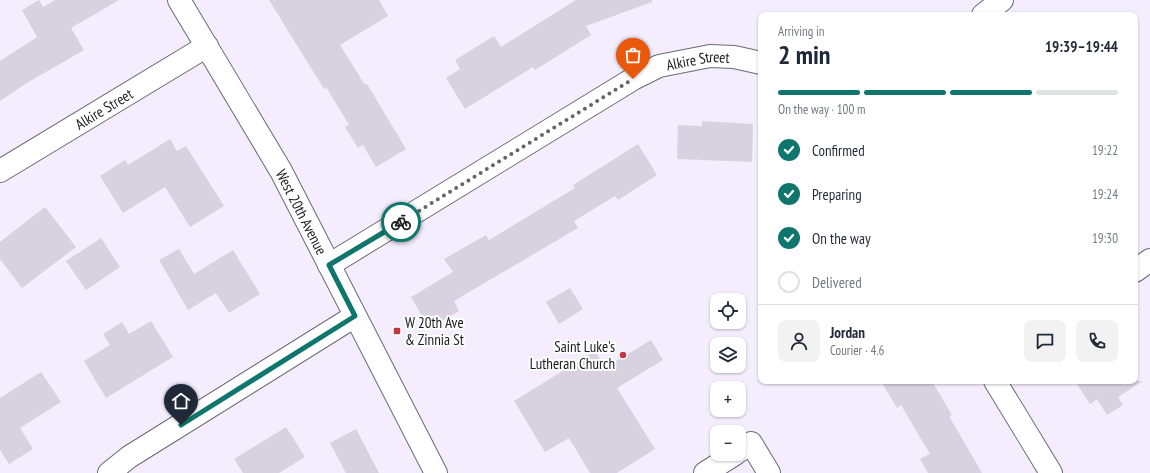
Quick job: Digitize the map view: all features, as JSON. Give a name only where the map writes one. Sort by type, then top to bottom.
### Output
[{"type":"street","name":"West 20th Avenue","points":[[179,0],[281,171],[436,473]]},
{"type":"street","points":[[987,12],[1002,0]]},
{"type":"street","name":"Alkire Street","points":[[0,171],[207,46]]},
{"type":"street","name":"Alkire Street","points":[[329,265],[633,79],[658,66],[710,56],[734,57],[758,62]]},
{"type":"street","points":[[1138,268],[1150,260]]},
{"type":"street","points":[[108,473],[129,458],[355,316]]},
{"type":"street","points":[[997,384],[1051,473]]},
{"type":"street","points":[[746,446],[751,443],[769,473]]},
{"type":"street","points":[[705,473],[724,461]]},
{"type":"building","points":[[39,0],[43,7],[55,0],[119,0],[71,28],[84,50],[25,84],[0,101],[0,61],[37,37],[22,10]]},
{"type":"building","points":[[269,0],[379,0],[388,16],[340,45],[365,85],[367,84],[406,149],[376,167],[363,145],[358,148],[345,127],[349,125],[326,87],[324,89]]},
{"type":"building","points":[[576,0],[652,0],[652,2],[586,26],[591,35],[535,70],[533,67],[465,109],[446,78],[460,69],[455,60],[494,36],[501,47]]},
{"type":"building","points":[[702,121],[753,124],[752,162],[677,159],[678,125],[702,126]]},
{"type":"building","points":[[170,139],[177,151],[186,146],[224,206],[190,227],[165,187],[123,213],[100,176],[125,160],[128,165]]},
{"type":"building","points":[[638,144],[657,175],[618,200],[615,196],[574,221],[578,228],[454,301],[459,311],[429,328],[411,297],[453,272],[444,259],[486,235],[489,240],[575,188],[573,185]]},
{"type":"building","points":[[45,207],[76,247],[22,288],[0,259],[0,242]]},
{"type":"building","points":[[101,238],[120,267],[86,290],[66,261]]},
{"type":"building","points":[[179,249],[194,274],[233,250],[260,294],[229,313],[216,293],[188,310],[159,260]]},
{"type":"building","points":[[570,288],[583,309],[559,324],[546,302]]},
{"type":"building","points":[[151,321],[173,357],[106,398],[84,361],[110,345],[103,334],[122,322],[129,334]]},
{"type":"building","points":[[651,340],[663,360],[617,388],[655,449],[617,473],[590,473],[569,438],[545,452],[514,401],[595,351],[605,368]]},
{"type":"building","points":[[41,372],[61,402],[20,428],[33,449],[9,464],[0,450],[0,398]]},
{"type":"building","points":[[1138,381],[1143,381],[1118,397],[1123,405],[1107,415],[1097,399],[1090,404],[1077,384],[1138,384]]},
{"type":"building","points":[[883,384],[934,384],[952,415],[949,416],[982,473],[928,473],[920,459],[930,454],[901,405],[897,408]]},
{"type":"building","points":[[286,427],[305,457],[279,473],[243,473],[234,459]]},
{"type":"building","points":[[356,429],[379,473],[346,473],[330,443]]},
{"type":"way so far","points":[[401,222],[633,79]]},
{"type":"place","name":"W 20th Ave & Zinnia St","points":[[397,331]]},
{"type":"place","name":"Saint Luke's Lutheran Church","points":[[623,355]]},
{"type":"route","points":[[181,425],[355,316],[329,265],[401,222]]}]
